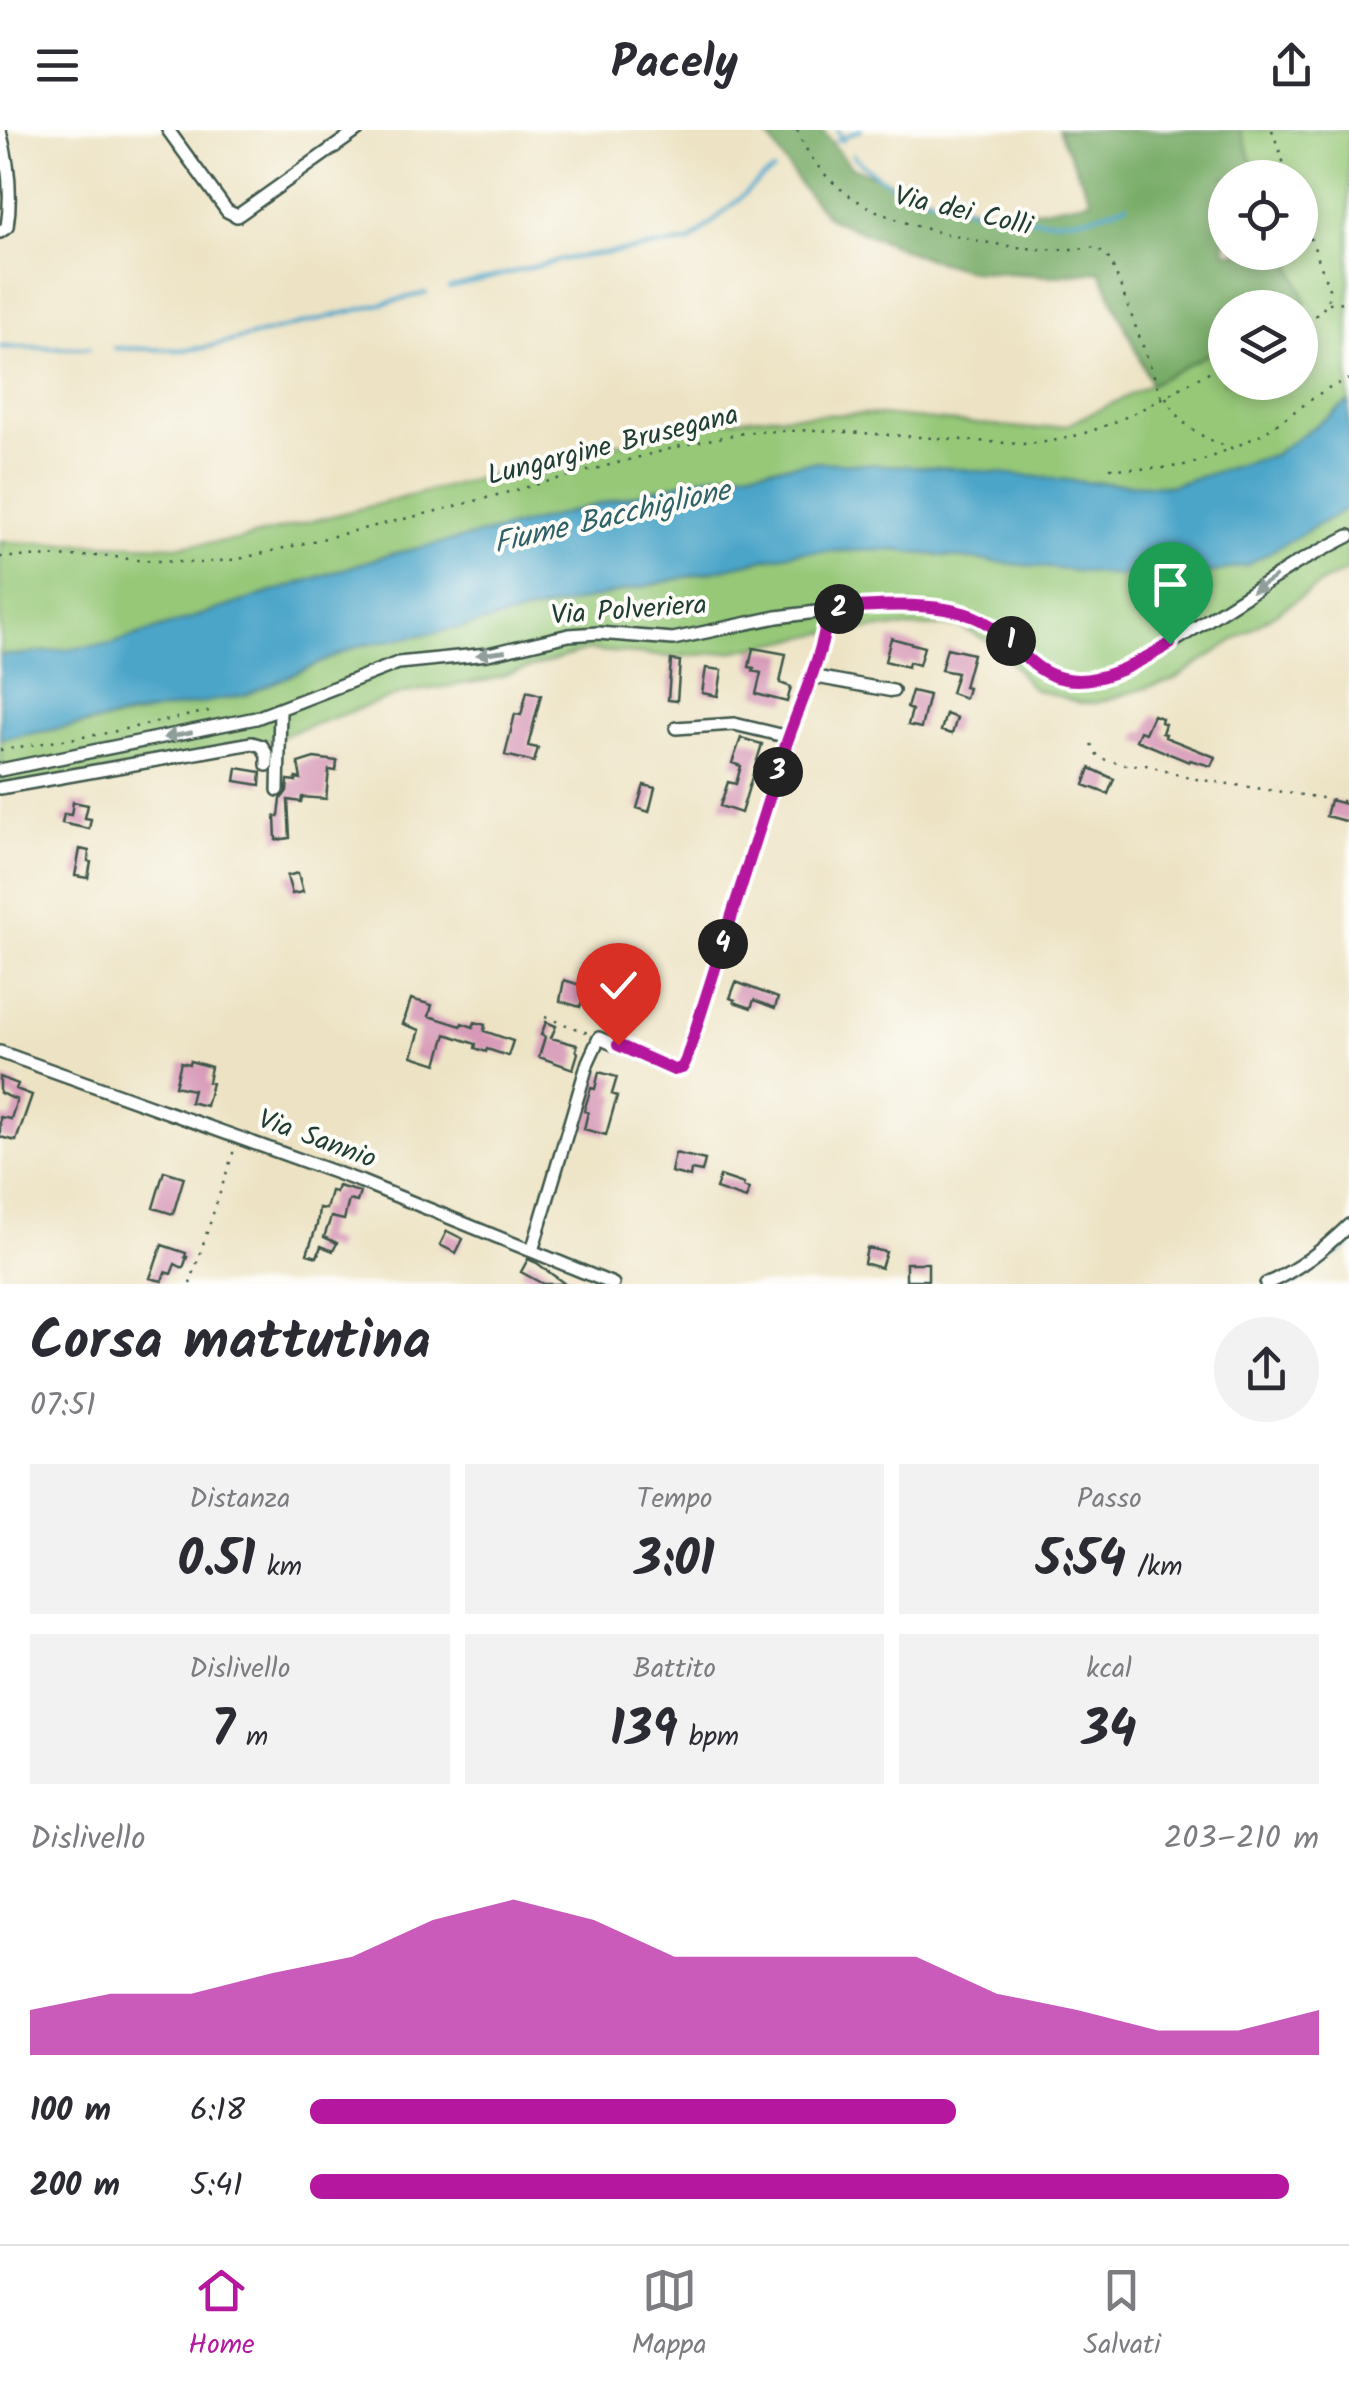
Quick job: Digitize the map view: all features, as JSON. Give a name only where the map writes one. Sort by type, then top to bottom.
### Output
[{"type":"street","points":[[168,130],[227,211],[237,216],[358,130]]},
{"type":"street","points":[[0,131],[11,200],[7,227],[0,232]]},
{"type":"street","name":"Via Polveriera","points":[[0,770],[228,725],[280,711],[398,663],[488,654],[570,635],[673,638],[864,606],[960,612],[995,628],[1030,662],[1056,678],[1092,679],[1141,661],[1297,563],[1349,536]]},
{"type":"street","points":[[532,1251],[588,1062],[599,1038],[664,1068],[682,1068],[812,676],[828,610]]},
{"type":"street","points":[[812,676],[893,691]]},
{"type":"street","points":[[278,790],[280,711]]},
{"type":"street","points":[[676,728],[734,724],[789,737]]},
{"type":"street","points":[[0,788],[252,743],[262,746],[267,764]]},
{"type":"street","name":"Via Sannio","points":[[0,1052],[362,1182],[613,1284]]},
{"type":"street","points":[[1266,1284],[1319,1254],[1349,1226]]},
{"type":"path","name":"Via dei Colli","points":[[798,130],[816,162],[847,195],[908,226],[1030,250],[1097,247],[1111,261],[1164,396]]},
{"type":"path","points":[[1272,130],[1283,160]]},
{"type":"path","points":[[1318,260],[1328,289],[1328,302],[1318,314]]},
{"type":"path","points":[[1328,302],[1349,302]]},
{"type":"path","name":"Lungargine Brusegana","points":[[0,557],[108,556],[200,563],[239,560],[692,443],[749,432],[817,430],[1052,443],[1098,430],[1208,372]]},
{"type":"path","points":[[1110,468],[1170,469],[1204,460],[1262,434],[1326,388],[1349,379]]},
{"type":"path","points":[[1164,396],[1184,424],[1232,448]]},
{"type":"path","points":[[0,750],[102,734],[214,710]]},
{"type":"path","points":[[1091,744],[1099,758],[1113,762],[1146,765],[1189,778],[1349,802]]},
{"type":"path","points":[[545,1017],[599,1038]]},
{"type":"path","points":[[190,1284],[238,1139]]},
{"type":"green space","points":[[764,130],[822,130],[851,167],[940,201],[1010,215],[1091,200],[1058,130],[1240,130],[1251,160],[1208,160],[1208,270],[1294,270],[1301,290],[1208,290],[1208,354],[1151,384],[1100,271],[1052,276],[972,271],[917,255],[829,218],[801,186]]},
{"type":"green space","points":[[1240,130],[1349,130],[1349,402],[1273,455],[1169,486],[950,468],[814,462],[707,476],[497,531],[387,555],[111,644],[0,655],[0,542],[177,546],[238,540],[594,449],[714,422],[768,416],[867,414],[1034,429],[1067,425],[1208,354],[1208,400],[1318,400],[1318,290],[1301,290],[1294,270],[1318,270],[1318,160],[1251,160]]},
{"type":"green space","points":[[1349,507],[1349,570],[1325,581],[1173,680],[1095,703],[1081,703],[1033,689],[998,647],[959,626],[824,633],[730,652],[674,657],[587,650],[488,680],[404,693],[255,745],[0,791],[0,739],[135,716],[312,666],[358,646],[455,629],[797,552],[892,550],[1119,576],[1304,533]]},
{"type":"water","name":"Fiume Bacchiglione","points":[[1349,402],[1349,507],[1247,565],[1182,579],[1119,576],[892,550],[797,552],[455,629],[358,646],[246,695],[0,739],[0,655],[111,644],[387,555],[497,531],[707,476],[813,462],[950,468],[1169,486],[1273,455]]},
{"type":"building","points":[[891,638],[924,647],[919,665],[909,662],[908,667],[885,661]]},
{"type":"building","points":[[753,648],[786,654],[780,683],[791,687],[787,702],[756,694],[761,673],[749,667]]},
{"type":"building","points":[[947,648],[973,654],[965,698],[951,693],[957,673],[941,670]]},
{"type":"building","points":[[671,660],[680,661],[677,701],[668,700]]},
{"type":"building","points":[[706,668],[722,670],[718,696],[702,693]]},
{"type":"building","points":[[527,691],[541,695],[528,746],[538,748],[534,762],[505,755],[515,714],[521,715]]},
{"type":"building","points":[[912,691],[929,695],[921,728],[908,725]]},
{"type":"building","points":[[946,714],[957,718],[952,734],[941,731]]},
{"type":"building","points":[[1153,715],[1162,718],[1165,737],[1215,757],[1211,766],[1189,762],[1136,740],[1140,731],[1145,733]]},
{"type":"building","points":[[741,738],[762,744],[741,813],[720,806],[728,782],[736,784],[741,766],[732,763]]},
{"type":"building","points":[[314,758],[337,761],[336,771],[329,770],[326,799],[288,800],[290,838],[276,840],[275,816],[279,816],[288,780],[301,779],[298,763]]},
{"type":"building","points":[[237,768],[261,772],[260,785],[235,781]]},
{"type":"building","points":[[1090,768],[1114,779],[1108,794],[1084,785]]},
{"type":"building","points":[[644,785],[655,788],[649,812],[637,808]]},
{"type":"building","points":[[1330,800],[1349,805],[1349,822],[1326,816]]},
{"type":"building","points":[[73,802],[88,805],[85,818],[91,819],[89,829],[62,823],[64,814],[71,815]]},
{"type":"building","points":[[80,849],[89,851],[88,878],[75,876]]},
{"type":"building","points":[[298,873],[303,892],[292,894],[287,876]]},
{"type":"building","points":[[564,980],[587,987],[580,1007],[560,1001]]},
{"type":"building","points":[[736,982],[778,998],[775,1008],[754,1000],[751,1008],[734,1002],[730,998]]},
{"type":"building","points":[[411,999],[432,1005],[429,1016],[461,1026],[462,1023],[473,1027],[475,1022],[485,1025],[484,1031],[513,1041],[508,1056],[487,1049],[486,1052],[475,1048],[476,1044],[446,1034],[437,1064],[412,1056],[420,1030],[403,1024]]},
{"type":"building","points":[[546,1022],[556,1026],[551,1038],[577,1045],[573,1069],[539,1057]]},
{"type":"building","points":[[181,1062],[211,1067],[208,1082],[212,1083],[206,1106],[190,1102],[193,1090],[175,1086]]},
{"type":"building","points":[[599,1072],[617,1077],[612,1094],[617,1096],[606,1135],[584,1129],[588,1112],[584,1111]]},
{"type":"building","points":[[0,1077],[32,1095],[16,1141],[0,1137],[0,1117],[11,1119],[17,1100],[0,1093]]},
{"type":"building","points":[[675,1153],[705,1160],[702,1172],[691,1170],[690,1177],[671,1172]]},
{"type":"building","points":[[164,1171],[184,1177],[173,1214],[153,1208]]},
{"type":"building","points":[[720,1176],[744,1184],[749,1189],[746,1199],[716,1189]]},
{"type":"building","points":[[338,1186],[360,1192],[357,1202],[349,1200],[344,1220],[331,1217],[324,1237],[337,1243],[333,1251],[321,1246],[317,1257],[307,1254],[319,1208],[326,1209],[331,1191],[336,1192]]},
{"type":"building","points":[[447,1231],[463,1239],[456,1253],[440,1245]]},
{"type":"building","points":[[162,1245],[186,1253],[187,1257],[183,1268],[175,1264],[171,1274],[165,1272],[162,1281],[150,1278]]},
{"type":"building","points":[[867,1248],[886,1252],[881,1268],[864,1263]]},
{"type":"building","points":[[528,1259],[565,1284],[543,1284],[521,1272]]},
{"type":"building","points":[[906,1263],[928,1263],[928,1280],[906,1280]]},
{"type":"waterway","points":[[838,130],[843,141]]},
{"type":"waterway","points":[[837,140],[861,130]]},
{"type":"waterway","points":[[853,155],[891,184],[1007,216],[1074,219],[1127,204]]},
{"type":"waterway","points":[[449,288],[565,259],[690,242],[774,171]]},
{"type":"waterway","points":[[114,348],[203,348],[426,293]]},
{"type":"waterway","points":[[0,347],[89,348]]},
{"type":"waterway","points":[[1293,1284],[1349,1245]]},
{"type":"route","points":[[618,1045],[664,1068],[682,1068],[686,1060],[812,676],[828,610],[910,606],[960,612],[995,628],[1030,662],[1056,678],[1068,680],[1106,676],[1170,644]]}]
